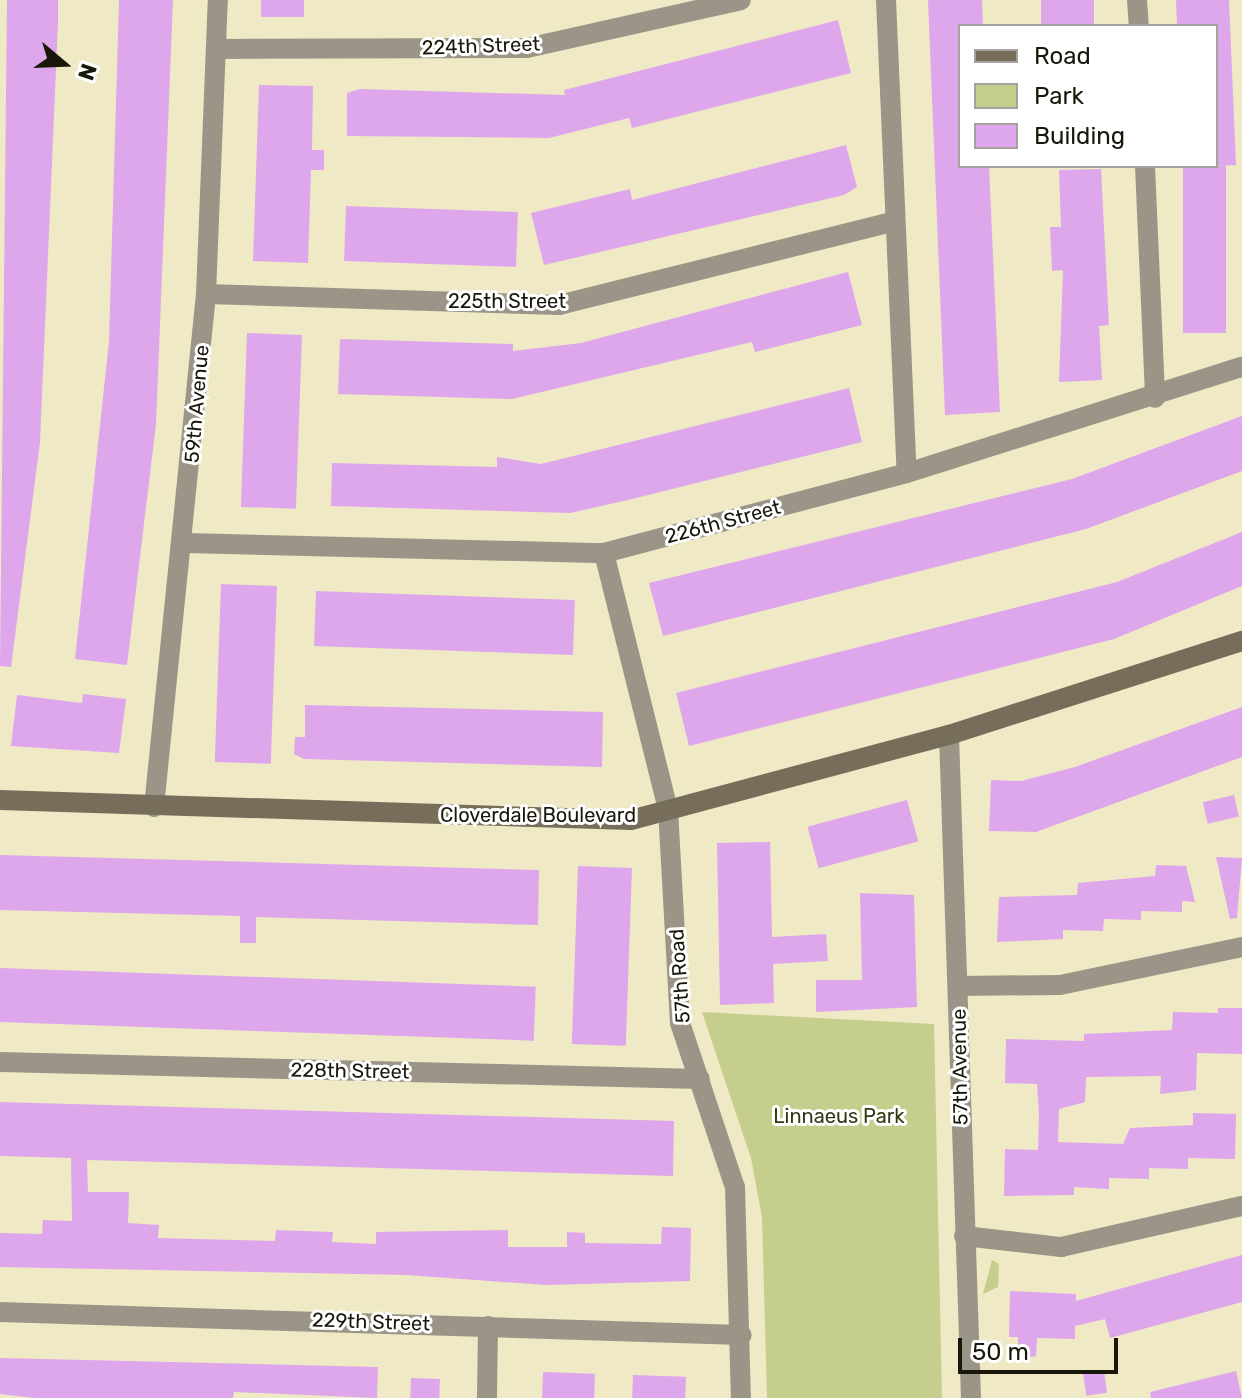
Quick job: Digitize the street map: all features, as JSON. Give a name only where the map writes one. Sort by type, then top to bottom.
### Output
[{"type":"street","name":"59th Avenue","points":[[154,807],[186,543],[206,294],[218,0]]},
{"type":"street","name":"224th Street","points":[[217,49],[527,48],[741,0]]},
{"type":"street","points":[[886,0],[907,473]]},
{"type":"street","points":[[1137,0],[1139,24]]},
{"type":"street","points":[[1145,168],[1155,398]]},
{"type":"street","name":"225th Street","points":[[206,294],[559,305],[895,221]]},
{"type":"street","name":"226th Street","points":[[186,543],[604,553],[907,473],[1155,398],[1242,367]]},
{"type":"street","name":"57th Road","points":[[604,553],[668,809],[680,1023],[735,1187],[742,1335],[741,1398]]},
{"type":"street","name":"Cloverdale Boulevard","points":[[0,800],[631,820],[949,735],[1242,641]]},
{"type":"street","name":"57th Avenue","points":[[949,735],[971,1398]]},
{"type":"street","points":[[958,986],[1060,985],[1242,947]]},
{"type":"street","name":"228th Street","points":[[0,1062],[700,1079]]},
{"type":"street","points":[[964,1236],[1061,1247],[1242,1206]]},
{"type":"street","name":"229th Street","points":[[0,1312],[742,1335]]},
{"type":"street","points":[[487,1398],[488,1326]]},
{"type":"green space","name":"Linnaeus Park","points":[[702,1012],[934,1024],[942,1398],[767,1398],[762,1217],[751,1158]]},
{"type":"green space","points":[[992,1260],[999,1264],[998,1287],[983,1294]]},
{"type":"building","points":[[7,0],[58,0],[40,442],[11,667],[0,666]]},
{"type":"building","points":[[119,0],[173,0],[156,424],[127,665],[75,659],[109,341]]},
{"type":"building","points":[[261,0],[304,0],[304,17],[261,17]]},
{"type":"building","points":[[928,0],[982,0],[983,24],[958,24],[958,168],[989,168],[1000,412],[945,415]]},
{"type":"building","points":[[1041,0],[1094,0],[1094,24],[1041,24]]},
{"type":"building","points":[[1176,0],[1229,0],[1236,165],[1218,166],[1218,24],[1177,24]]},
{"type":"building","points":[[838,20],[851,73],[632,128],[629,118],[549,138],[347,136],[347,93],[360,89],[565,95],[564,90]]},
{"type":"building","points":[[259,85],[313,86],[312,150],[324,150],[324,170],[311,170],[308,263],[253,261]]},
{"type":"building","points":[[846,145],[857,187],[844,195],[544,265],[531,213],[630,189],[632,200]]},
{"type":"building","points":[[1226,166],[1226,333],[1183,333],[1183,168]]},
{"type":"building","points":[[1101,169],[1109,325],[1099,326],[1102,380],[1059,382],[1063,270],[1052,271],[1050,227],[1061,227],[1059,170]]},
{"type":"building","points":[[346,206],[518,212],[516,267],[344,261]]},
{"type":"building","points":[[848,272],[862,325],[755,352],[752,342],[512,399],[338,394],[340,339],[513,344],[513,351],[581,343]]},
{"type":"building","points":[[247,333],[302,335],[296,509],[241,507]]},
{"type":"building","points":[[849,388],[862,442],[628,500],[570,513],[331,506],[332,463],[497,467],[497,457],[541,464]]},
{"type":"building","points":[[1242,416],[1242,471],[1086,529],[663,636],[649,583],[1072,479]]},
{"type":"building","points":[[1242,532],[1242,586],[1114,639],[689,746],[676,693],[1117,582]]},
{"type":"building","points":[[221,584],[277,586],[271,764],[215,762]]},
{"type":"building","points":[[316,591],[575,600],[573,655],[314,646]]},
{"type":"building","points":[[83,694],[126,699],[119,753],[11,746],[17,695],[82,703]]},
{"type":"building","points":[[305,705],[603,712],[602,767],[304,759],[294,754],[295,737],[305,737]]},
{"type":"building","points":[[1242,707],[1242,757],[1036,832],[989,831],[991,780],[1021,781],[1075,767]]},
{"type":"building","points":[[1234,795],[1239,816],[1208,824],[1203,802]]},
{"type":"building","points":[[907,800],[918,842],[819,868],[808,827]]},
{"type":"building","points":[[770,842],[772,937],[826,934],[828,961],[773,964],[774,1003],[720,1005],[717,843]]},
{"type":"building","points":[[0,855],[539,870],[538,925],[256,917],[256,943],[240,943],[240,916],[0,910]]},
{"type":"building","points":[[1216,857],[1242,858],[1237,918],[1230,919]]},
{"type":"building","points":[[1156,865],[1186,866],[1195,902],[1182,901],[1182,912],[1141,911],[1141,920],[1104,919],[1103,931],[1063,930],[1063,939],[997,942],[999,897],[1077,895],[1078,883],[1155,876]]},
{"type":"building","points":[[578,866],[632,868],[626,1046],[572,1044]]},
{"type":"building","points":[[860,893],[914,895],[917,1007],[816,1012],[816,980],[862,980]]},
{"type":"building","points":[[0,968],[536,987],[534,1041],[0,1022]]},
{"type":"building","points":[[1218,1008],[1242,1008],[1242,1054],[1197,1053],[1196,1090],[1160,1094],[1161,1076],[1086,1077],[1085,1102],[1059,1109],[1058,1142],[1123,1144],[1130,1128],[1193,1125],[1193,1113],[1236,1114],[1235,1159],[1188,1158],[1188,1169],[1149,1168],[1149,1179],[1109,1178],[1109,1189],[1074,1187],[1074,1195],[1004,1196],[1005,1149],[1038,1150],[1039,1115],[1037,1084],[1005,1083],[1006,1039],[1084,1041],[1084,1034],[1172,1030],[1173,1012],[1218,1013]]},
{"type":"building","points":[[0,1102],[674,1121],[673,1176],[87,1160],[88,1192],[129,1192],[128,1223],[159,1225],[158,1238],[275,1241],[276,1230],[333,1232],[332,1242],[376,1244],[376,1232],[508,1230],[508,1247],[567,1247],[567,1232],[585,1233],[585,1243],[661,1244],[662,1227],[691,1228],[690,1281],[547,1285],[406,1275],[0,1267],[0,1233],[42,1234],[43,1220],[72,1221],[71,1158],[0,1156]]},
{"type":"building","points":[[1242,1255],[1242,1302],[1110,1338],[1105,1319],[1075,1326],[1075,1339],[1037,1338],[1036,1356],[1018,1360],[1018,1337],[1009,1337],[1010,1291],[1076,1294],[1076,1301]]},
{"type":"building","points":[[0,1358],[378,1367],[377,1398],[234,1392],[233,1398],[35,1398],[0,1394]]},
{"type":"building","points":[[1104,1371],[1107,1393],[1086,1396],[1083,1374]]},
{"type":"building","points":[[1236,1371],[1242,1398],[1151,1398],[1150,1392]]},
{"type":"building","points":[[543,1372],[595,1374],[594,1398],[542,1398]]},
{"type":"building","points":[[633,1375],[686,1377],[685,1398],[632,1398]]},
{"type":"building","points":[[411,1378],[440,1379],[439,1398],[410,1398]]}]
